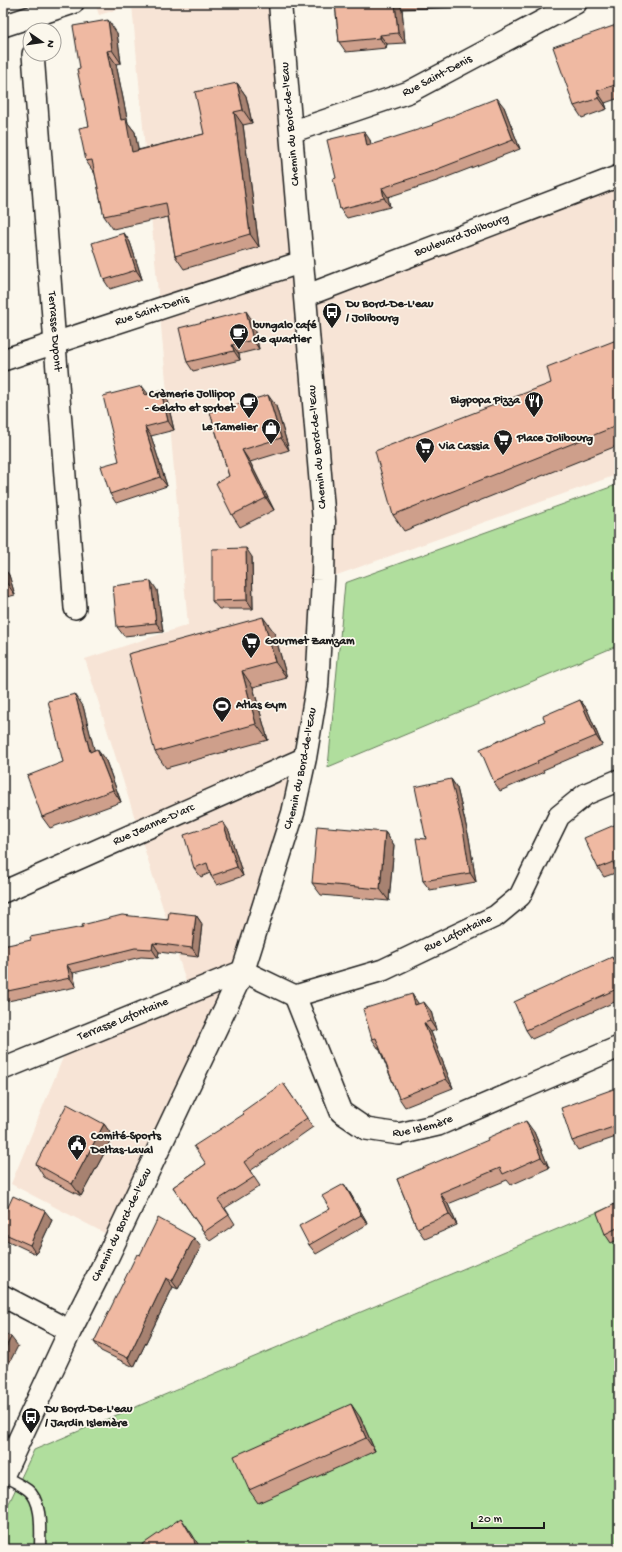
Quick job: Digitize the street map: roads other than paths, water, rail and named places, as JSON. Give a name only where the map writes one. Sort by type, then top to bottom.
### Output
[{"type":"street","points":[[35,22],[73,3]]},
{"type":"street","name":"Chemin du Bord-de-l'Eau","points":[[3,1476],[70,1331],[106,1260],[243,971],[293,813],[305,758],[317,687],[323,580],[324,521],[280,3]]},
{"type":"street","name":"Rue Saint-Denis","points":[[291,132],[409,92],[576,3]]},
{"type":"street","points":[[3,26],[22,25]]},
{"type":"street","name":"Terrasse Dupont","points":[[35,62],[75,608]]},
{"type":"street","name":"Boulevard Jolibourg","points":[[305,296],[619,176]]},
{"type":"street","name":"Rue Saint-Denis","points":[[3,360],[302,262]]},
{"type":"street","name":"Rue Jeanne-D'arc","points":[[3,892],[305,758]]},
{"type":"street","name":"Rue Lafontaine","points":[[295,996],[383,970],[496,916],[520,896],[559,816],[586,794],[619,780]]},
{"type":"street","points":[[243,971],[295,996]]},
{"type":"street","name":"Terrasse Lafontaine","points":[[3,1069],[243,971]]},
{"type":"street","name":"Rue Islemère","points":[[295,996],[341,1112],[366,1129],[399,1134],[438,1125],[619,1047]]},
{"type":"street","points":[[3,1296],[70,1331]]},
{"type":"lane","points":[[3,1476],[29,1490],[35,1498],[39,1513],[40,1549]]},
{"type":"place","name":"Du Bord-De-L'eau / Jolibourg","points":[[332,329]]},
{"type":"place","name":"bungalo café de quartier","points":[[239,350]]},
{"type":"place","name":"Bigpopa Pizza","points":[[534,418]]},
{"type":"place","name":"Crèmerie Jollipop - Gelato et sorbet","points":[[249,419]]},
{"type":"place","name":"Le Tamelier","points":[[271,445]]},
{"type":"place","name":"Place Jolibourg","points":[[503,456]]},
{"type":"place","name":"Via Cassia","points":[[425,464]]},
{"type":"place","name":"Gourmet Zamzam","points":[[251,659]]},
{"type":"place","name":"Atlas Gym","points":[[222,723]]},
{"type":"place","name":"Comité-Sports Deltas-Laval","points":[[77,1161]]},
{"type":"place","name":"Du Bord-De-L'eau / Jardin Islemère","points":[[31,1434]]}]
